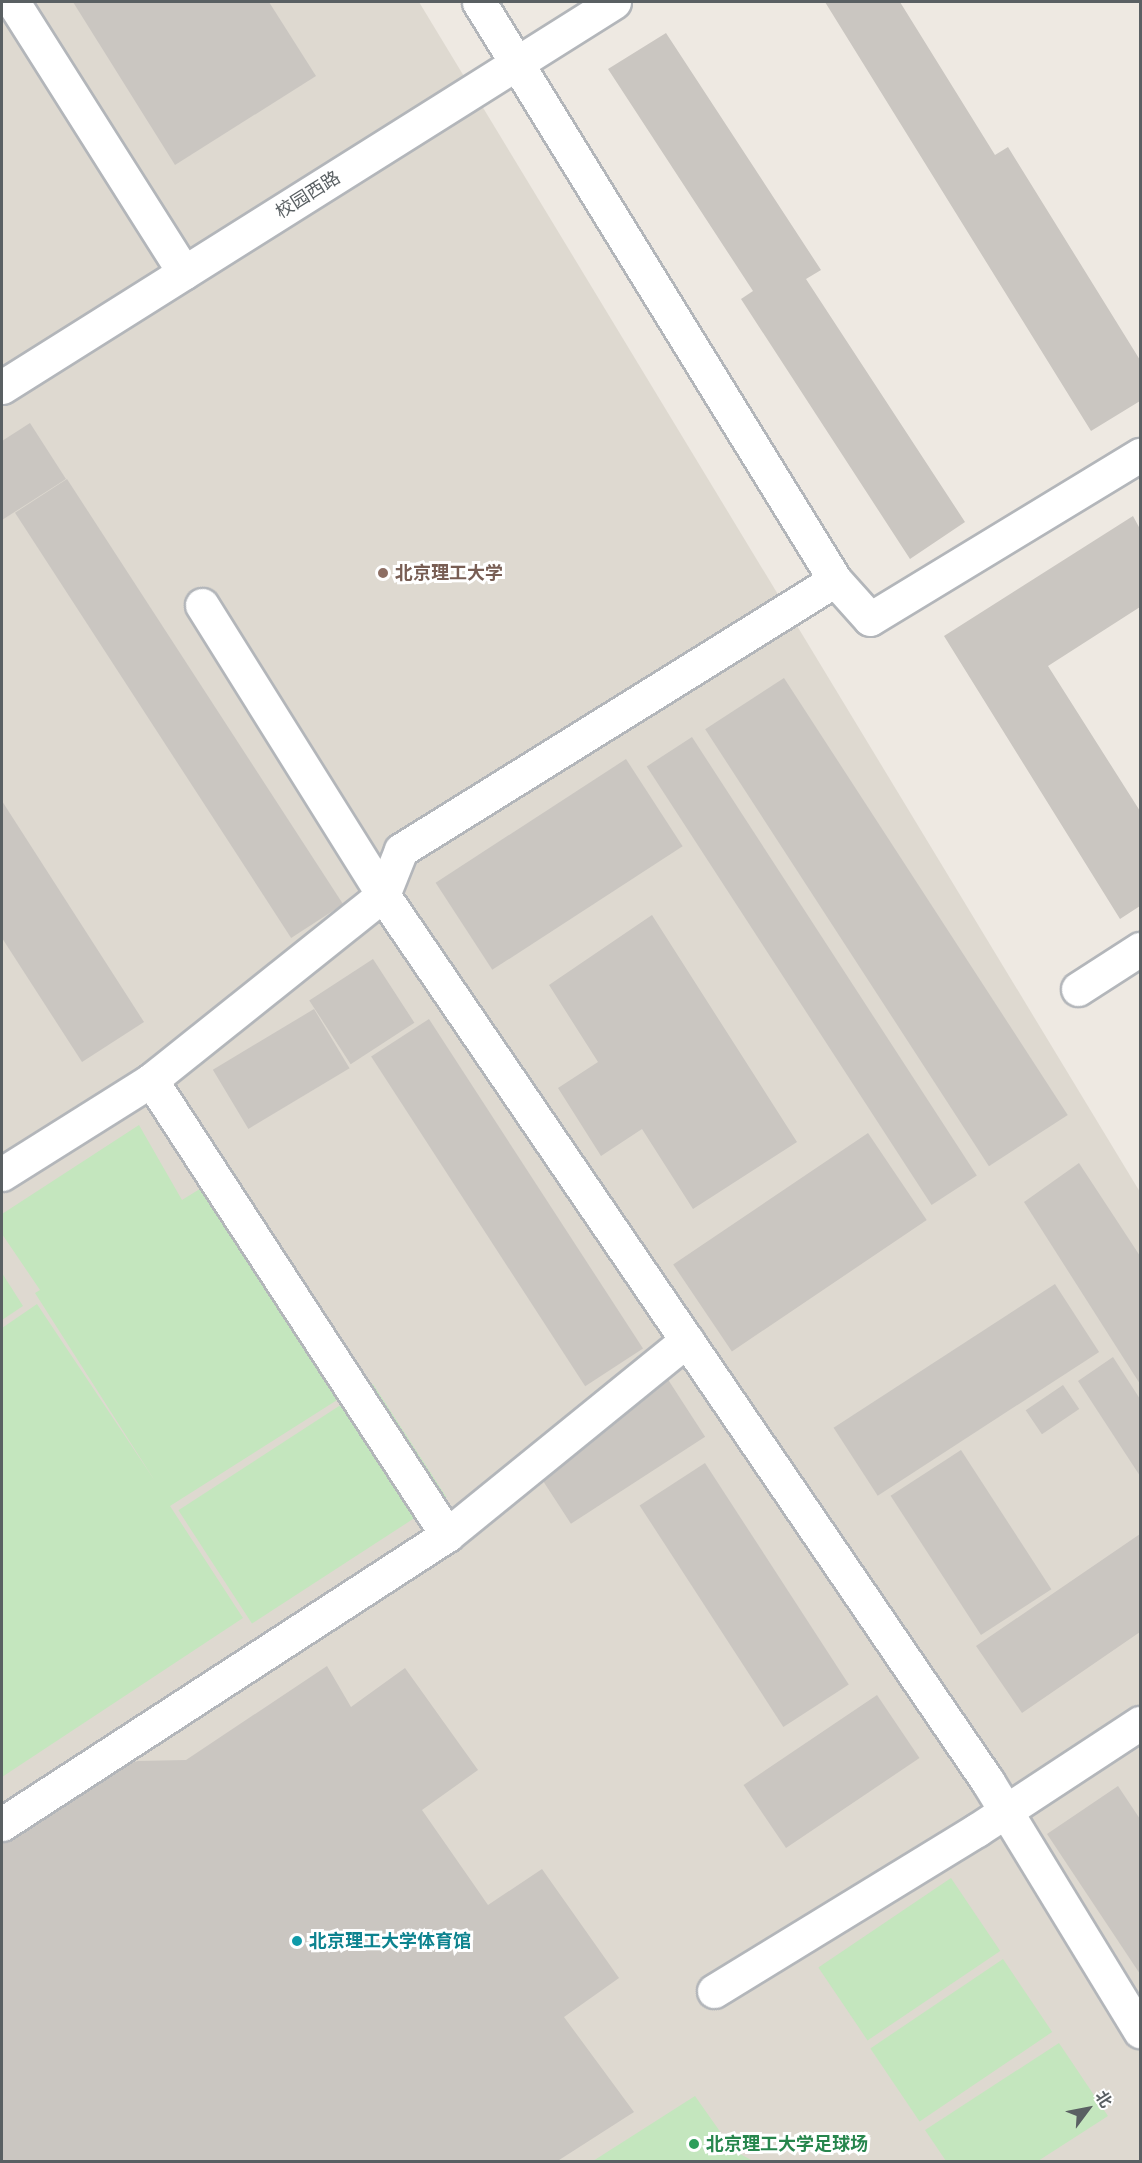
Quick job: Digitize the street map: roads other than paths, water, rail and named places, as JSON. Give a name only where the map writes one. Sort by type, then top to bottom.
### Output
[{"type":"street","points":[[13,2],[184,273]]},
{"type":"street","points":[[479,2],[836,580],[870,619],[1140,455]]},
{"type":"street","name":"校园西路","points":[[2,387],[614,2]]},
{"type":"street","points":[[2,1174],[150,1080],[383,895],[400,850],[836,580]]},
{"type":"street","points":[[202,605],[383,895],[1005,1809],[1140,2031]]},
{"type":"street","points":[[1078,989],[1140,949]]},
{"type":"street","points":[[150,1080],[447,1535]]},
{"type":"street","points":[[2,1824],[447,1535],[687,1340]]},
{"type":"street","points":[[714,1991],[977,1830],[1005,1809],[1140,1724]]},
{"type":"place","name":"北京理工大学","points":[[383,573]]},
{"type":"place","name":"北京理工大学体育馆","points":[[297,1941]]},
{"type":"place","name":"北京理工大学足球场","points":[[694,2144]]}]
